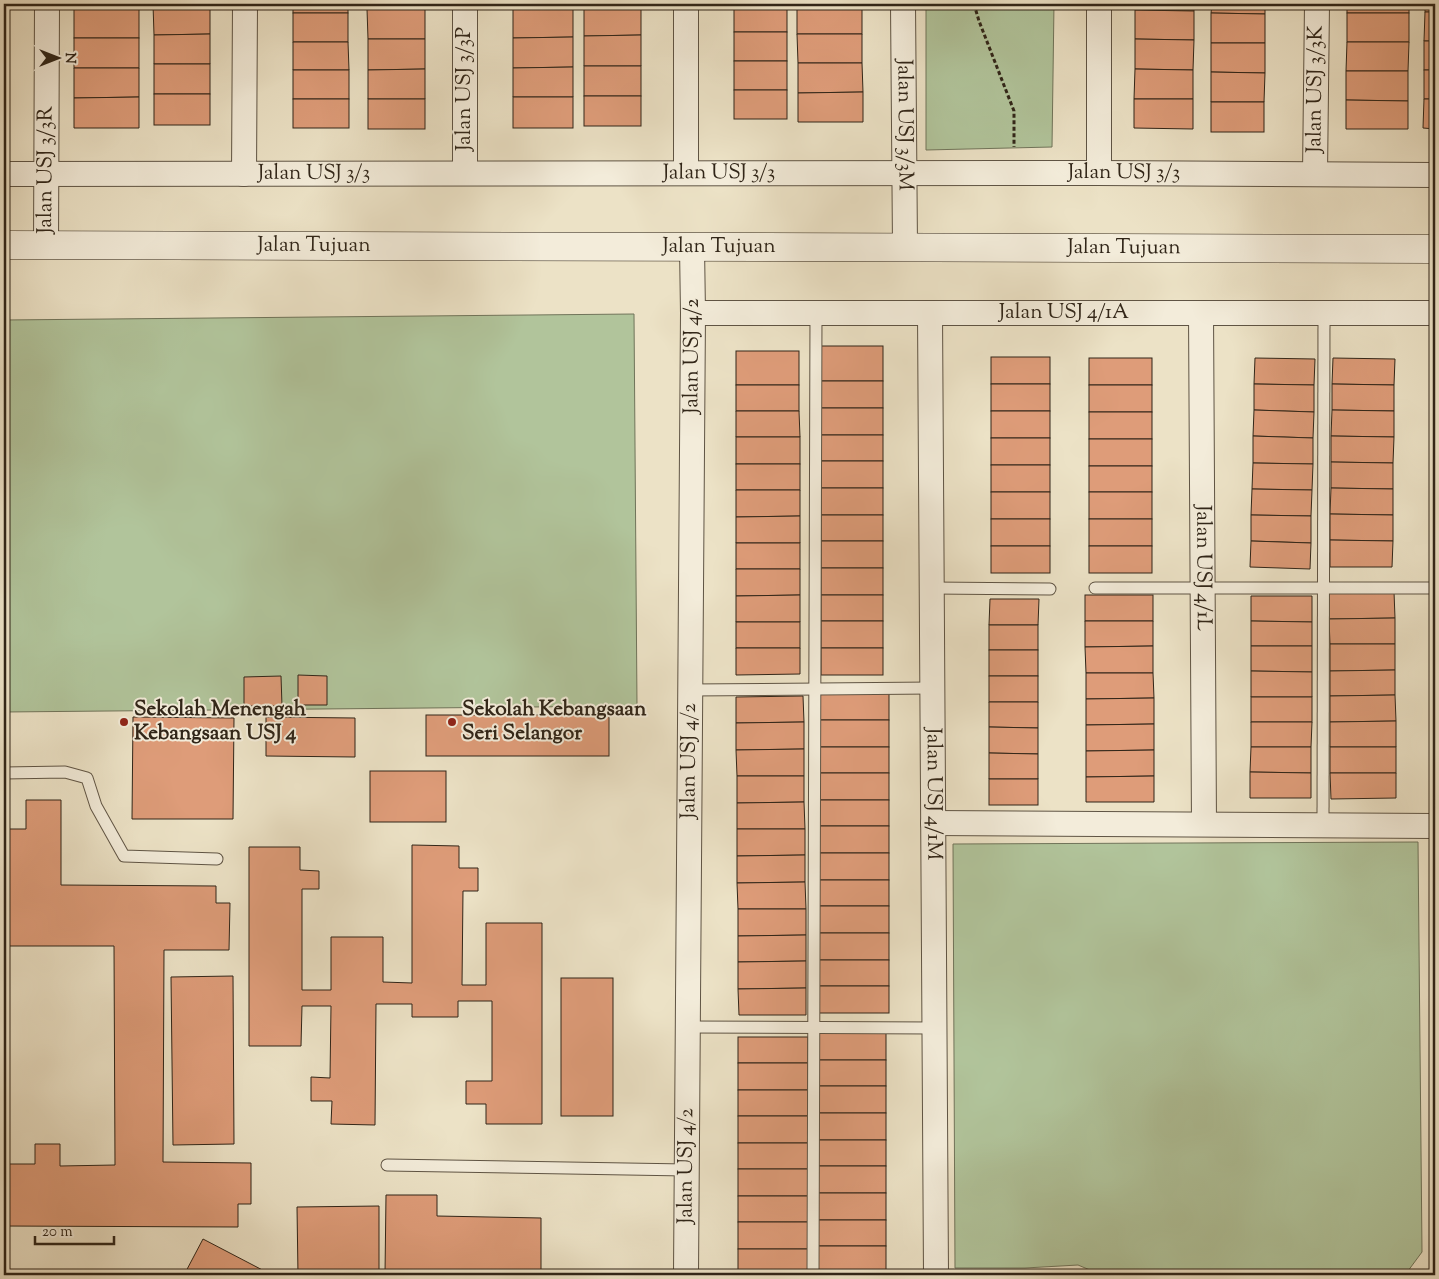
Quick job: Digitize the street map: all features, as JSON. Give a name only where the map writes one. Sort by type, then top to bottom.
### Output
[{"type":"street","name":"Jalan USJ 3/3R","points":[[46,245],[47,4]]},
{"type":"street","points":[[244,174],[245,4]]},
{"type":"street","name":"Jalan USJ 3/3P","points":[[465,4],[465,174]]},
{"type":"street","points":[[686,4],[686,174]]},
{"type":"street","name":"Jalan USJ 3/3M","points":[[903,4],[905,247]]},
{"type":"street","points":[[1099,4],[1099,173]]},
{"type":"street","name":"Jalan USJ 3/3K","points":[[1315,174],[1317,4]]},
{"type":"street","name":"Jalan USJ 3/3","points":[[4,174],[1099,173],[1435,175]]},
{"type":"street","name":"Jalan Tujuan","points":[[4,245],[1435,249]]},
{"type":"street","name":"Jalan USJ 4/2","points":[[686,1275],[692,247]]},
{"type":"street","name":"Jalan USJ 4/1A","points":[[693,313],[1435,313]]},
{"type":"street","name":"Jalan USJ 4/1M","points":[[930,313],[936,1275]]},
{"type":"street","name":"Jalan USJ 4/1L","points":[[1201,313],[1204,824]]},
{"type":"street","points":[[933,822],[1435,826]]},
{"type":"lane","points":[[813,1275],[816,313]]},
{"type":"lane","points":[[1323,825],[1324,313]]},
{"type":"lane","points":[[932,588],[1050,589]]},
{"type":"lane","points":[[1094,588],[1435,588]]},
{"type":"lane","points":[[690,690],[932,688]]},
{"type":"lane","points":[[4,773],[65,772],[87,778],[96,806],[124,856],[217,859]]},
{"type":"lane","points":[[687,1027],[934,1028]]},
{"type":"lane","points":[[387,1165],[686,1170]]},
{"type":"path","points":[[974,4],[978,22],[1014,111],[1015,173]]},
{"type":"green space","points":[[926,4],[1054,4],[1052,147],[926,150]]},
{"type":"green space","points":[[634,314],[637,706],[4,712],[4,320]]},
{"type":"green space","points":[[1418,842],[1422,1252],[1405,1275],[1102,1275],[1078,1265],[1025,1268],[955,1268],[953,844]]},
{"type":"building","points":[[74,4],[139,4],[139,8],[74,8]]},
{"type":"building","points":[[153,4],[210,4],[210,34],[154,35]]},
{"type":"building","points":[[293,4],[348,4],[348,13],[293,13]]},
{"type":"building","points":[[367,4],[425,4],[425,9],[367,9]]},
{"type":"building","points":[[513,4],[573,4],[573,8],[513,8]]},
{"type":"building","points":[[584,4],[641,4],[641,6],[584,6]]},
{"type":"building","points":[[734,4],[787,4],[787,32],[734,32]]},
{"type":"building","points":[[862,4],[862,5],[797,5]]},
{"type":"building","points":[[1135,4],[1194,4],[1194,11],[1135,10]]},
{"type":"building","points":[[1212,4],[1265,4],[1265,14],[1211,13]]},
{"type":"building","points":[[1347,4],[1409,4],[1409,13],[1347,13]]},
{"type":"building","points":[[1425,4],[1435,4],[1435,12],[1425,12]]},
{"type":"building","points":[[797,5],[862,5],[862,34],[797,34]]},
{"type":"building","points":[[584,6],[641,6],[641,35],[584,36]]},
{"type":"building","points":[[74,8],[139,8],[139,38],[74,38]]},
{"type":"building","points":[[513,8],[573,8],[573,37],[513,38]]},
{"type":"building","points":[[367,9],[425,9],[425,39],[368,39]]},
{"type":"building","points":[[1135,10],[1194,11],[1194,40],[1135,39]]},
{"type":"building","points":[[1425,12],[1435,12],[1435,41],[1424,41]]},
{"type":"building","points":[[293,13],[348,13],[348,42],[293,42]]},
{"type":"building","points":[[1211,13],[1265,14],[1265,43],[1211,43]]},
{"type":"building","points":[[1347,13],[1409,13],[1409,42],[1347,42]]},
{"type":"building","points":[[734,32],[787,32],[787,61],[734,61]]},
{"type":"building","points":[[210,34],[210,64],[154,64],[154,35]]},
{"type":"building","points":[[797,34],[862,34],[862,63],[798,63]]},
{"type":"building","points":[[641,35],[641,66],[584,66],[584,36]]},
{"type":"building","points":[[573,37],[573,67],[513,68],[513,38]]},
{"type":"building","points":[[74,38],[139,38],[139,68],[74,68]]},
{"type":"building","points":[[368,39],[425,39],[425,69],[368,70]]},
{"type":"building","points":[[1135,39],[1194,40],[1193,70],[1135,69]]},
{"type":"building","points":[[1424,41],[1435,41],[1435,70],[1424,70]]},
{"type":"building","points":[[293,42],[348,42],[349,70],[293,70]]},
{"type":"building","points":[[1347,42],[1409,42],[1408,71],[1346,71]]},
{"type":"building","points":[[1211,43],[1265,43],[1265,73],[1211,72]]},
{"type":"building","points":[[734,61],[787,61],[787,90],[734,90]]},
{"type":"building","points":[[798,63],[862,63],[863,92],[798,93]]},
{"type":"building","points":[[154,64],[210,64],[210,94],[154,94]]},
{"type":"building","points":[[584,66],[641,66],[641,96],[584,96]]},
{"type":"building","points":[[573,67],[573,97],[513,97],[513,68]]},
{"type":"building","points":[[74,68],[139,68],[139,97],[74,98]]},
{"type":"building","points":[[425,69],[425,99],[368,99],[368,70]]},
{"type":"building","points":[[1135,69],[1193,70],[1193,99],[1134,99]]},
{"type":"building","points":[[293,70],[349,70],[349,99],[293,99]]},
{"type":"building","points":[[1424,70],[1435,70],[1435,99],[1424,99]]},
{"type":"building","points":[[1346,71],[1408,71],[1408,101],[1346,100]]},
{"type":"building","points":[[1211,72],[1265,73],[1264,102],[1211,102]]},
{"type":"building","points":[[734,90],[787,90],[787,119],[734,119]]},
{"type":"building","points":[[863,92],[863,122],[798,122],[798,93]]},
{"type":"building","points":[[154,94],[210,94],[210,125],[154,125]]},
{"type":"building","points":[[584,96],[641,96],[641,126],[584,126]]},
{"type":"building","points":[[139,97],[139,128],[74,128],[74,98]]},
{"type":"building","points":[[513,97],[573,97],[573,128],[513,128]]},
{"type":"building","points":[[293,99],[349,99],[349,128],[293,128]]},
{"type":"building","points":[[368,99],[425,99],[425,129],[368,129]]},
{"type":"building","points":[[1134,99],[1193,99],[1193,129],[1134,128]]},
{"type":"building","points":[[1424,99],[1435,99],[1435,129],[1423,128]]},
{"type":"building","points":[[1346,100],[1408,101],[1408,129],[1346,129]]},
{"type":"building","points":[[1211,102],[1264,102],[1264,132],[1211,132]]},
{"type":"building","points":[[821,346],[883,346],[883,381],[821,381]]},
{"type":"building","points":[[736,351],[799,351],[799,385],[736,385]]},
{"type":"building","points":[[991,357],[1050,357],[1050,384],[991,384]]},
{"type":"building","points":[[1089,358],[1152,358],[1152,385],[1089,385]]},
{"type":"building","points":[[1255,358],[1315,359],[1314,385],[1254,384]]},
{"type":"building","points":[[1333,358],[1395,359],[1394,385],[1332,384]]},
{"type":"building","points":[[821,381],[883,381],[883,408],[821,408]]},
{"type":"building","points":[[991,384],[1050,384],[1050,411],[991,411]]},
{"type":"building","points":[[1254,384],[1314,385],[1314,412],[1254,410]]},
{"type":"building","points":[[1332,384],[1394,385],[1394,411],[1332,410]]},
{"type":"building","points":[[736,385],[799,385],[799,411],[736,411]]},
{"type":"building","points":[[1089,385],[1152,385],[1152,412],[1089,412]]},
{"type":"building","points":[[821,408],[883,408],[883,435],[821,435]]},
{"type":"building","points":[[1254,410],[1314,412],[1313,438],[1253,436]]},
{"type":"building","points":[[1332,410],[1394,411],[1394,437],[1331,436]]},
{"type":"building","points":[[736,411],[799,411],[800,437],[736,437]]},
{"type":"building","points":[[991,411],[1050,411],[1050,438],[991,438]]},
{"type":"building","points":[[1089,412],[1152,412],[1152,439],[1089,439]]},
{"type":"building","points":[[821,435],[883,435],[883,461],[821,461]]},
{"type":"building","points":[[1253,436],[1313,438],[1313,464],[1253,463]]},
{"type":"building","points":[[1331,436],[1394,437],[1393,463],[1331,462]]},
{"type":"building","points":[[736,437],[800,437],[800,464],[736,464]]},
{"type":"building","points":[[991,438],[1050,438],[1050,465],[991,465]]},
{"type":"building","points":[[1089,439],[1152,439],[1152,466],[1089,466]]},
{"type":"building","points":[[821,461],[883,461],[883,488],[821,488]]},
{"type":"building","points":[[1331,462],[1393,463],[1393,489],[1331,488]]},
{"type":"building","points":[[1253,463],[1313,464],[1312,490],[1252,489]]},
{"type":"building","points":[[736,464],[800,464],[800,490],[736,490]]},
{"type":"building","points":[[991,465],[1050,465],[1050,492],[991,492]]},
{"type":"building","points":[[1089,466],[1152,466],[1152,492],[1089,492]]},
{"type":"building","points":[[821,488],[883,488],[883,515],[821,515]]},
{"type":"building","points":[[1331,488],[1393,489],[1393,515],[1330,514]]},
{"type":"building","points":[[1252,489],[1312,490],[1311,516],[1251,515]]},
{"type":"building","points":[[736,490],[800,490],[800,516],[736,517]]},
{"type":"building","points":[[991,492],[1050,492],[1050,519],[991,519]]},
{"type":"building","points":[[1089,492],[1152,492],[1152,519],[1089,519]]},
{"type":"building","points":[[1330,514],[1393,515],[1393,541],[1330,540]]},
{"type":"building","points":[[821,515],[883,515],[883,541],[821,541]]},
{"type":"building","points":[[1251,515],[1311,516],[1311,543],[1251,541]]},
{"type":"building","points":[[800,516],[800,543],[736,543],[736,517]]},
{"type":"building","points":[[991,519],[1050,519],[1050,546],[991,546]]},
{"type":"building","points":[[1089,519],[1152,519],[1152,546],[1089,546]]},
{"type":"building","points":[[1330,540],[1393,541],[1392,567],[1330,567]]},
{"type":"building","points":[[821,541],[883,541],[883,568],[821,568]]},
{"type":"building","points":[[1251,541],[1311,543],[1310,569],[1250,567]]},
{"type":"building","points":[[736,543],[800,543],[800,569],[736,569]]},
{"type":"building","points":[[991,546],[1050,546],[1050,573],[991,573]]},
{"type":"building","points":[[1089,546],[1152,546],[1152,573],[1089,573]]},
{"type":"building","points":[[821,568],[883,568],[883,595],[821,595]]},
{"type":"building","points":[[736,569],[800,569],[800,595],[736,596]]},
{"type":"building","points":[[1394,592],[1395,618],[1329,619],[1329,593]]},
{"type":"building","points":[[800,595],[800,622],[736,622],[736,596]]},
{"type":"building","points":[[821,595],[883,595],[883,621],[821,621]]},
{"type":"building","points":[[1085,595],[1153,595],[1153,621],[1085,621]]},
{"type":"building","points":[[1251,596],[1312,596],[1312,622],[1251,621]]},
{"type":"building","points":[[990,599],[1039,599],[1038,625],[989,625]]},
{"type":"building","points":[[1395,618],[1395,644],[1330,644],[1329,619]]},
{"type":"building","points":[[821,621],[883,621],[883,648],[821,648]]},
{"type":"building","points":[[1085,621],[1153,621],[1153,646],[1085,647]]},
{"type":"building","points":[[1251,621],[1312,622],[1312,646],[1251,646]]},
{"type":"building","points":[[736,622],[800,622],[800,648],[736,648]]},
{"type":"building","points":[[989,625],[1038,625],[1038,650],[989,650]]},
{"type":"building","points":[[1330,644],[1395,644],[1395,670],[1330,671]]},
{"type":"building","points":[[1153,646],[1153,673],[1086,673],[1085,647]]},
{"type":"building","points":[[1251,646],[1312,646],[1312,672],[1251,671]]},
{"type":"building","points":[[736,648],[800,648],[800,674],[736,675]]},
{"type":"building","points":[[821,648],[883,648],[883,675],[821,675]]},
{"type":"building","points":[[989,650],[1038,650],[1038,676],[989,676]]},
{"type":"building","points":[[1395,670],[1395,695],[1330,696],[1330,671]]},
{"type":"building","points":[[1251,671],[1312,672],[1312,697],[1251,697]]},
{"type":"building","points":[[1086,673],[1153,673],[1154,698],[1086,699]]},
{"type":"building","points":[[298,675],[327,676],[327,705],[298,705]]},
{"type":"building","points":[[281,676],[282,706],[244,706],[244,677]]},
{"type":"building","points":[[989,676],[1038,676],[1038,702],[989,702]]},
{"type":"building","points":[[817,693],[889,693],[889,720],[817,720]]},
{"type":"building","points":[[1395,695],[1396,721],[1330,722],[1330,696]]},
{"type":"building","points":[[803,696],[804,722],[736,723],[736,697]]},
{"type":"building","points":[[1251,697],[1312,697],[1312,722],[1251,722]]},
{"type":"building","points":[[1154,698],[1154,724],[1086,725],[1086,699]]},
{"type":"building","points":[[989,702],[1038,702],[1038,728],[989,727]]},
{"type":"building","points":[[426,715],[609,715],[609,756],[426,756]]},
{"type":"building","points":[[133,717],[234,718],[233,819],[132,819]]},
{"type":"building","points":[[266,717],[355,718],[355,757],[266,756]]},
{"type":"building","points":[[817,720],[889,720],[889,747],[817,747]]},
{"type":"building","points":[[1396,721],[1396,747],[1330,747],[1330,722]]},
{"type":"building","points":[[804,722],[804,749],[736,750],[736,723]]},
{"type":"building","points":[[1251,722],[1312,722],[1311,747],[1251,747]]},
{"type":"building","points":[[1154,724],[1154,750],[1086,751],[1086,725]]},
{"type":"building","points":[[989,727],[1038,728],[1038,754],[989,753]]},
{"type":"building","points":[[817,747],[889,747],[889,773],[817,773]]},
{"type":"building","points":[[1251,747],[1311,747],[1311,773],[1250,772]]},
{"type":"building","points":[[1330,747],[1396,747],[1396,773],[1330,773]]},
{"type":"building","points":[[804,749],[804,776],[737,776],[736,750]]},
{"type":"building","points":[[1154,750],[1154,776],[1086,777],[1086,751]]},
{"type":"building","points":[[989,753],[1038,754],[1038,779],[989,779]]},
{"type":"building","points":[[370,771],[446,771],[446,822],[370,822]]},
{"type":"building","points":[[1250,772],[1311,773],[1311,798],[1250,798]]},
{"type":"building","points":[[817,773],[889,773],[889,800],[817,800]]},
{"type":"building","points":[[1330,773],[1396,773],[1396,798],[1331,799]]},
{"type":"building","points":[[737,776],[804,776],[804,802],[737,803]]},
{"type":"building","points":[[1154,776],[1154,802],[1086,802],[1086,777]]},
{"type":"building","points":[[989,779],[1038,779],[1038,805],[989,805]]},
{"type":"building","points":[[26,800],[61,800],[61,885],[216,886],[216,903],[230,903],[229,950],[164,950],[163,1162],[251,1163],[251,1204],[238,1204],[238,1227],[4,1226],[4,1164],[35,1164],[35,1144],[60,1144],[60,1166],[115,1165],[114,946],[4,946],[4,829],[26,829]]},
{"type":"building","points":[[817,800],[889,800],[889,826],[817,826]]},
{"type":"building","points":[[804,802],[805,829],[737,829],[737,803]]},
{"type":"building","points":[[817,826],[889,826],[889,853],[817,853]]},
{"type":"building","points":[[737,829],[805,829],[805,855],[737,856]]},
{"type":"building","points":[[412,845],[459,846],[459,868],[478,868],[478,891],[463,891],[462,985],[486,985],[486,923],[542,923],[542,1124],[486,1124],[486,1104],[466,1104],[466,1081],[492,1081],[492,1001],[458,1001],[458,1017],[412,1017],[412,1004],[376,1004],[375,1125],[331,1124],[332,1101],[311,1101],[311,1077],[330,1078],[331,1006],[302,1006],[301,1046],[249,1046],[249,847],[300,847],[300,870],[319,871],[319,889],[302,889],[302,990],[331,990],[331,937],[383,937],[383,982],[412,983]]},
{"type":"building","points":[[817,853],[889,853],[889,880],[817,880]]},
{"type":"building","points":[[805,855],[805,882],[737,883],[737,856]]},
{"type":"building","points":[[817,880],[889,880],[889,906],[817,906]]},
{"type":"building","points":[[805,882],[806,909],[738,909],[737,883]]},
{"type":"building","points":[[817,906],[889,906],[889,933],[817,933]]},
{"type":"building","points":[[738,909],[806,909],[806,935],[738,936]]},
{"type":"building","points":[[817,933],[889,933],[889,960],[817,960]]},
{"type":"building","points":[[806,935],[806,961],[738,962],[738,936]]},
{"type":"building","points":[[817,960],[889,960],[889,986],[817,986]]},
{"type":"building","points":[[806,961],[806,988],[738,989],[738,962]]},
{"type":"building","points":[[233,976],[234,1144],[173,1145],[171,977]]},
{"type":"building","points":[[561,978],[613,978],[613,1116],[561,1116]]},
{"type":"building","points":[[817,986],[889,986],[889,1013],[817,1013]]},
{"type":"building","points":[[806,988],[806,1015],[739,1015],[738,989]]},
{"type":"building","points":[[818,1033],[886,1033],[886,1060],[818,1060]]},
{"type":"building","points":[[738,1037],[808,1037],[808,1063],[738,1063]]},
{"type":"building","points":[[818,1060],[886,1060],[886,1086],[818,1086]]},
{"type":"building","points":[[738,1063],[808,1063],[808,1090],[738,1090]]},
{"type":"building","points":[[818,1086],[886,1086],[886,1113],[818,1113]]},
{"type":"building","points":[[738,1090],[808,1090],[808,1116],[738,1116]]},
{"type":"building","points":[[818,1113],[886,1113],[886,1140],[818,1140]]},
{"type":"building","points":[[738,1116],[808,1116],[808,1143],[738,1143]]},
{"type":"building","points":[[818,1140],[886,1140],[886,1166],[818,1166]]},
{"type":"building","points":[[738,1143],[808,1143],[808,1169],[738,1169]]},
{"type":"building","points":[[818,1166],[886,1166],[886,1193],[818,1193]]},
{"type":"building","points":[[738,1169],[808,1169],[808,1196],[738,1196]]},
{"type":"building","points":[[818,1193],[886,1193],[886,1220],[818,1220]]},
{"type":"building","points":[[386,1195],[437,1195],[437,1216],[541,1218],[541,1272],[435,1271],[435,1275],[385,1275]]},
{"type":"building","points":[[738,1196],[808,1196],[808,1222],[738,1222]]},
{"type":"building","points":[[379,1206],[379,1275],[298,1275],[297,1207]]},
{"type":"building","points":[[818,1220],[886,1220],[886,1246],[818,1246]]},
{"type":"building","points":[[738,1222],[808,1222],[808,1249],[738,1249]]},
{"type":"building","points":[[203,1239],[272,1275],[184,1275]]},
{"type":"building","points":[[818,1246],[886,1246],[886,1273],[818,1273]]},
{"type":"building","points":[[738,1249],[808,1249],[808,1275],[738,1275]]},
{"type":"building","points":[[818,1273],[886,1273],[886,1275],[818,1275]]},
{"type":"place","name":"Sekolah Menengah Kebangsaan USJ 4","points":[[124,722]]},
{"type":"place","name":"Sekolah Kebangsaan Seri Selangor","points":[[452,722]]}]
